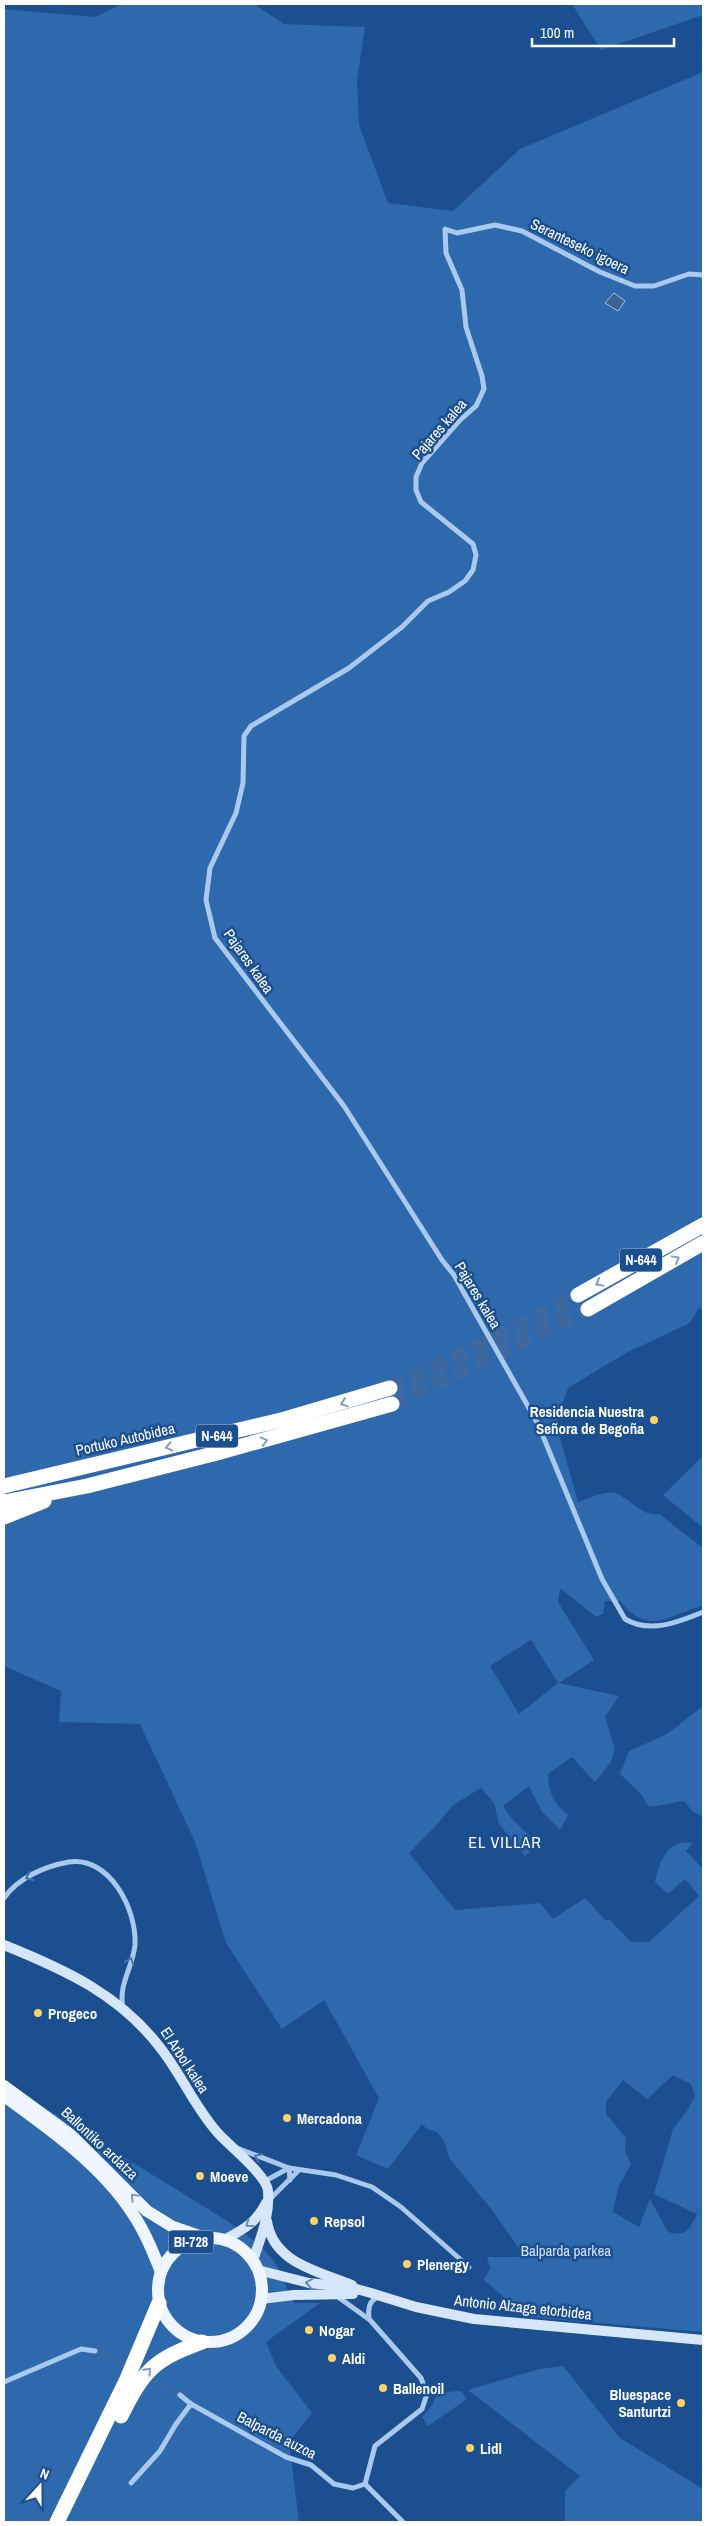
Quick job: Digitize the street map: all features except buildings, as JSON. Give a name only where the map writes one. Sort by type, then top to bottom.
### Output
[{"type":"highway","name":"N-644","points":[[578,1295],[703,1226]]},
{"type":"highway","name":"N-644","points":[[588,1309],[703,1244]]},
{"type":"highway","name":"Portuko Autobidea","points":[[4,1486],[285,1419],[390,1388]]},
{"type":"highway","name":"N-644","points":[[4,1517],[87,1486],[217,1454],[392,1404]]},
{"type":"highway","points":[[4,1502],[87,1486]]},
{"type":"highway","points":[[57,2522],[127,2379],[159,2303]]},
{"type":"highway","points":[[68,2522],[141,2379],[164,2357],[202,2342]]},
{"type":"main road","name":"Ballontiko ardatza","points":[[4,2086],[58,2124],[101,2162],[148,2211],[172,2226],[205,2238]]},
{"type":"main road","name":"Ballontiko ardatza","points":[[4,2096],[40,2122],[94,2168],[133,2213],[147,2238],[161,2272]]},
{"type":"main road","name":"BI-728","points":[[255,2265],[240,2248],[224,2240],[205,2238],[183,2246],[173,2253],[161,2272],[158,2282],[159,2303],[170,2324],[179,2333],[202,2342],[222,2341],[241,2333],[251,2323],[262,2299]]},
{"type":"main road","points":[[255,2265],[262,2289],[262,2299]]},
{"type":"street","name":"Seranteseko igoera","points":[[445,229],[457,232],[495,225],[522,231],[600,272],[635,286],[654,286],[689,274],[703,275]]},
{"type":"street","name":"Pajares kalea","points":[[445,229],[446,253],[462,290],[466,327],[482,376],[484,390],[476,406],[459,421],[422,463],[416,477],[416,490],[421,502],[472,544],[476,555],[473,570],[465,580],[449,592],[428,602],[402,627],[349,668],[251,726],[244,736],[243,783],[236,813],[210,868],[206,900],[215,938],[344,1106],[442,1260],[454,1275],[538,1424],[602,1579],[625,1619],[651,1628],[686,1619],[703,1612]]},
{"type":"street","points":[[4,1898],[19,1881],[66,1863],[80,1861],[104,1872],[124,1903],[135,1929],[134,1948],[122,1989],[123,2008]]},
{"type":"street","name":"El Arbol kalea","points":[[4,1945],[88,1982],[123,2008],[146,2029],[164,2052],[201,2112],[228,2144],[265,2181]]},
{"type":"street","name":"El Arbol kalea","points":[[228,2144],[298,2171]]},
{"type":"street","points":[[290,2180],[289,2168],[265,2181],[268,2191],[267,2219],[272,2240],[284,2255],[374,2295]]},
{"type":"street","points":[[224,2240],[259,2217],[267,2202],[298,2171],[336,2175],[372,2187],[402,2206],[468,2266]]},
{"type":"street","points":[[267,2219],[255,2265],[309,2283],[348,2287],[374,2295]]},
{"type":"street","points":[[262,2299],[333,2293],[374,2295]]},
{"type":"street","points":[[333,2293],[355,2307],[370,2320],[421,2378],[427,2394],[424,2406],[420,2412],[375,2446],[365,2484],[403,2522]]},
{"type":"street","points":[[370,2320],[369,2307],[374,2295]]},
{"type":"street","name":"Antonio Alzaga etorbidea","points":[[374,2295],[453,2316],[494,2322],[703,2340]]},
{"type":"street","points":[[355,2307],[369,2307]]},
{"type":"street","name":"Antonio Alzaga etorbidea","points":[[653,2336],[703,2346]]},
{"type":"street","points":[[4,2382],[81,2349],[95,2351]]},
{"type":"street","name":"Balparda auzoa","points":[[180,2394],[191,2404],[286,2457],[311,2465],[334,2484],[354,2488],[365,2484]]},
{"type":"street","points":[[131,2483],[160,2451],[176,2424],[191,2404]]},
{"type":"green space","name":"Balparda parkea","points":[[122,4],[254,4],[284,24],[365,27],[357,80],[359,125],[388,203],[453,211],[520,149],[703,72],[703,1309],[699,1308],[690,1323],[626,1353],[568,1388],[556,1423],[578,1502],[603,1494],[617,1494],[647,1513],[659,1514],[703,1548],[703,1605],[658,1621],[649,1621],[630,1612],[620,1601],[605,1601],[603,1614],[596,1617],[560,1588],[558,1602],[594,1660],[559,1683],[619,1696],[605,1717],[615,1749],[611,1762],[595,1782],[572,1757],[548,1774],[549,1787],[553,1797],[568,1815],[560,1830],[542,1812],[529,1786],[503,1806],[515,1821],[538,1843],[525,1856],[499,1824],[494,1803],[481,1788],[453,1805],[435,1827],[409,1853],[455,1910],[540,1903],[553,1919],[585,1898],[606,1921],[609,1919],[631,1942],[649,1942],[699,1896],[685,1879],[668,1894],[655,1882],[666,1852],[677,1844],[684,1842],[693,1843],[686,1851],[703,1869],[703,2332],[527,2317],[484,2280],[490,2268],[487,2257],[519,2257],[520,2250],[492,2210],[450,2159],[443,2139],[437,2132],[427,2129],[422,2124],[388,2169],[356,2155],[379,2098],[324,2000],[282,2029],[226,1943],[195,1842],[140,1724],[59,1722],[61,1691],[4,1666],[4,9],[95,17]],"holes":[[[531,1640],[558,1683],[519,1714],[490,1666]],[[673,2075],[691,2084],[695,2096],[687,2111],[673,2129],[654,2194],[697,2214],[689,2228],[679,2233],[668,2232],[650,2199],[639,2227],[613,2212],[618,2188],[631,2164],[625,2151],[626,2138],[606,2114],[606,2102],[623,2080],[647,2099]]]},
{"type":"green space","points":[[572,4],[703,4],[703,15],[601,50]]},
{"type":"green space","points":[[703,1456],[703,1528],[663,1495]]},
{"type":"green space","points":[[703,1706],[703,1816],[693,1812],[684,1801],[649,1807],[641,1794],[620,1774],[629,1751],[667,1734]]},
{"type":"green space","points":[[4,2083],[229,2222],[270,2256],[280,2271],[294,2303],[320,2303],[266,2342],[276,2366],[312,2413],[289,2442],[299,2522],[4,2522]]},
{"type":"green space","points":[[563,2366],[620,2438],[703,2489],[703,2522],[565,2522],[565,2491],[580,2476],[468,2390],[539,2369]]},
{"type":"green space","points":[[461,2391],[467,2399],[428,2426],[422,2417],[436,2398],[443,2393]]},
{"type":"shaded area","points":[[614,293],[625,301],[618,311],[605,303]]},
{"type":"tunnel","points":[[390,1388],[481,1345],[578,1295]]},
{"type":"tunnel","points":[[392,1404],[588,1309]]},
{"type":"tunnel","points":[[95,2351],[129,2368]]},
{"type":"tunnel","points":[[147,2378],[180,2395]]},
{"type":"place","name":"Residencia Nuestra Señora de Begoña","points":[[654,1420]]},
{"type":"place","name":"Progeco","points":[[38,2013]]},
{"type":"place","name":"Mercadona","points":[[287,2118]]},
{"type":"place","name":"Moeve","points":[[200,2176]]},
{"type":"place","name":"Repsol","points":[[314,2221]]},
{"type":"place","name":"Plenergy","points":[[407,2264]]},
{"type":"place","name":"Nogar","points":[[309,2330]]},
{"type":"place","name":"Aldi","points":[[332,2358]]},
{"type":"place","name":"Ballenoil","points":[[383,2388]]},
{"type":"place","name":"Bluespace Santurtzi","points":[[681,2403]]},
{"type":"place","name":"Lidl","points":[[470,2448]]},
{"type":"district","name":"EL VILLAR","points":[[505,1842]]}]
